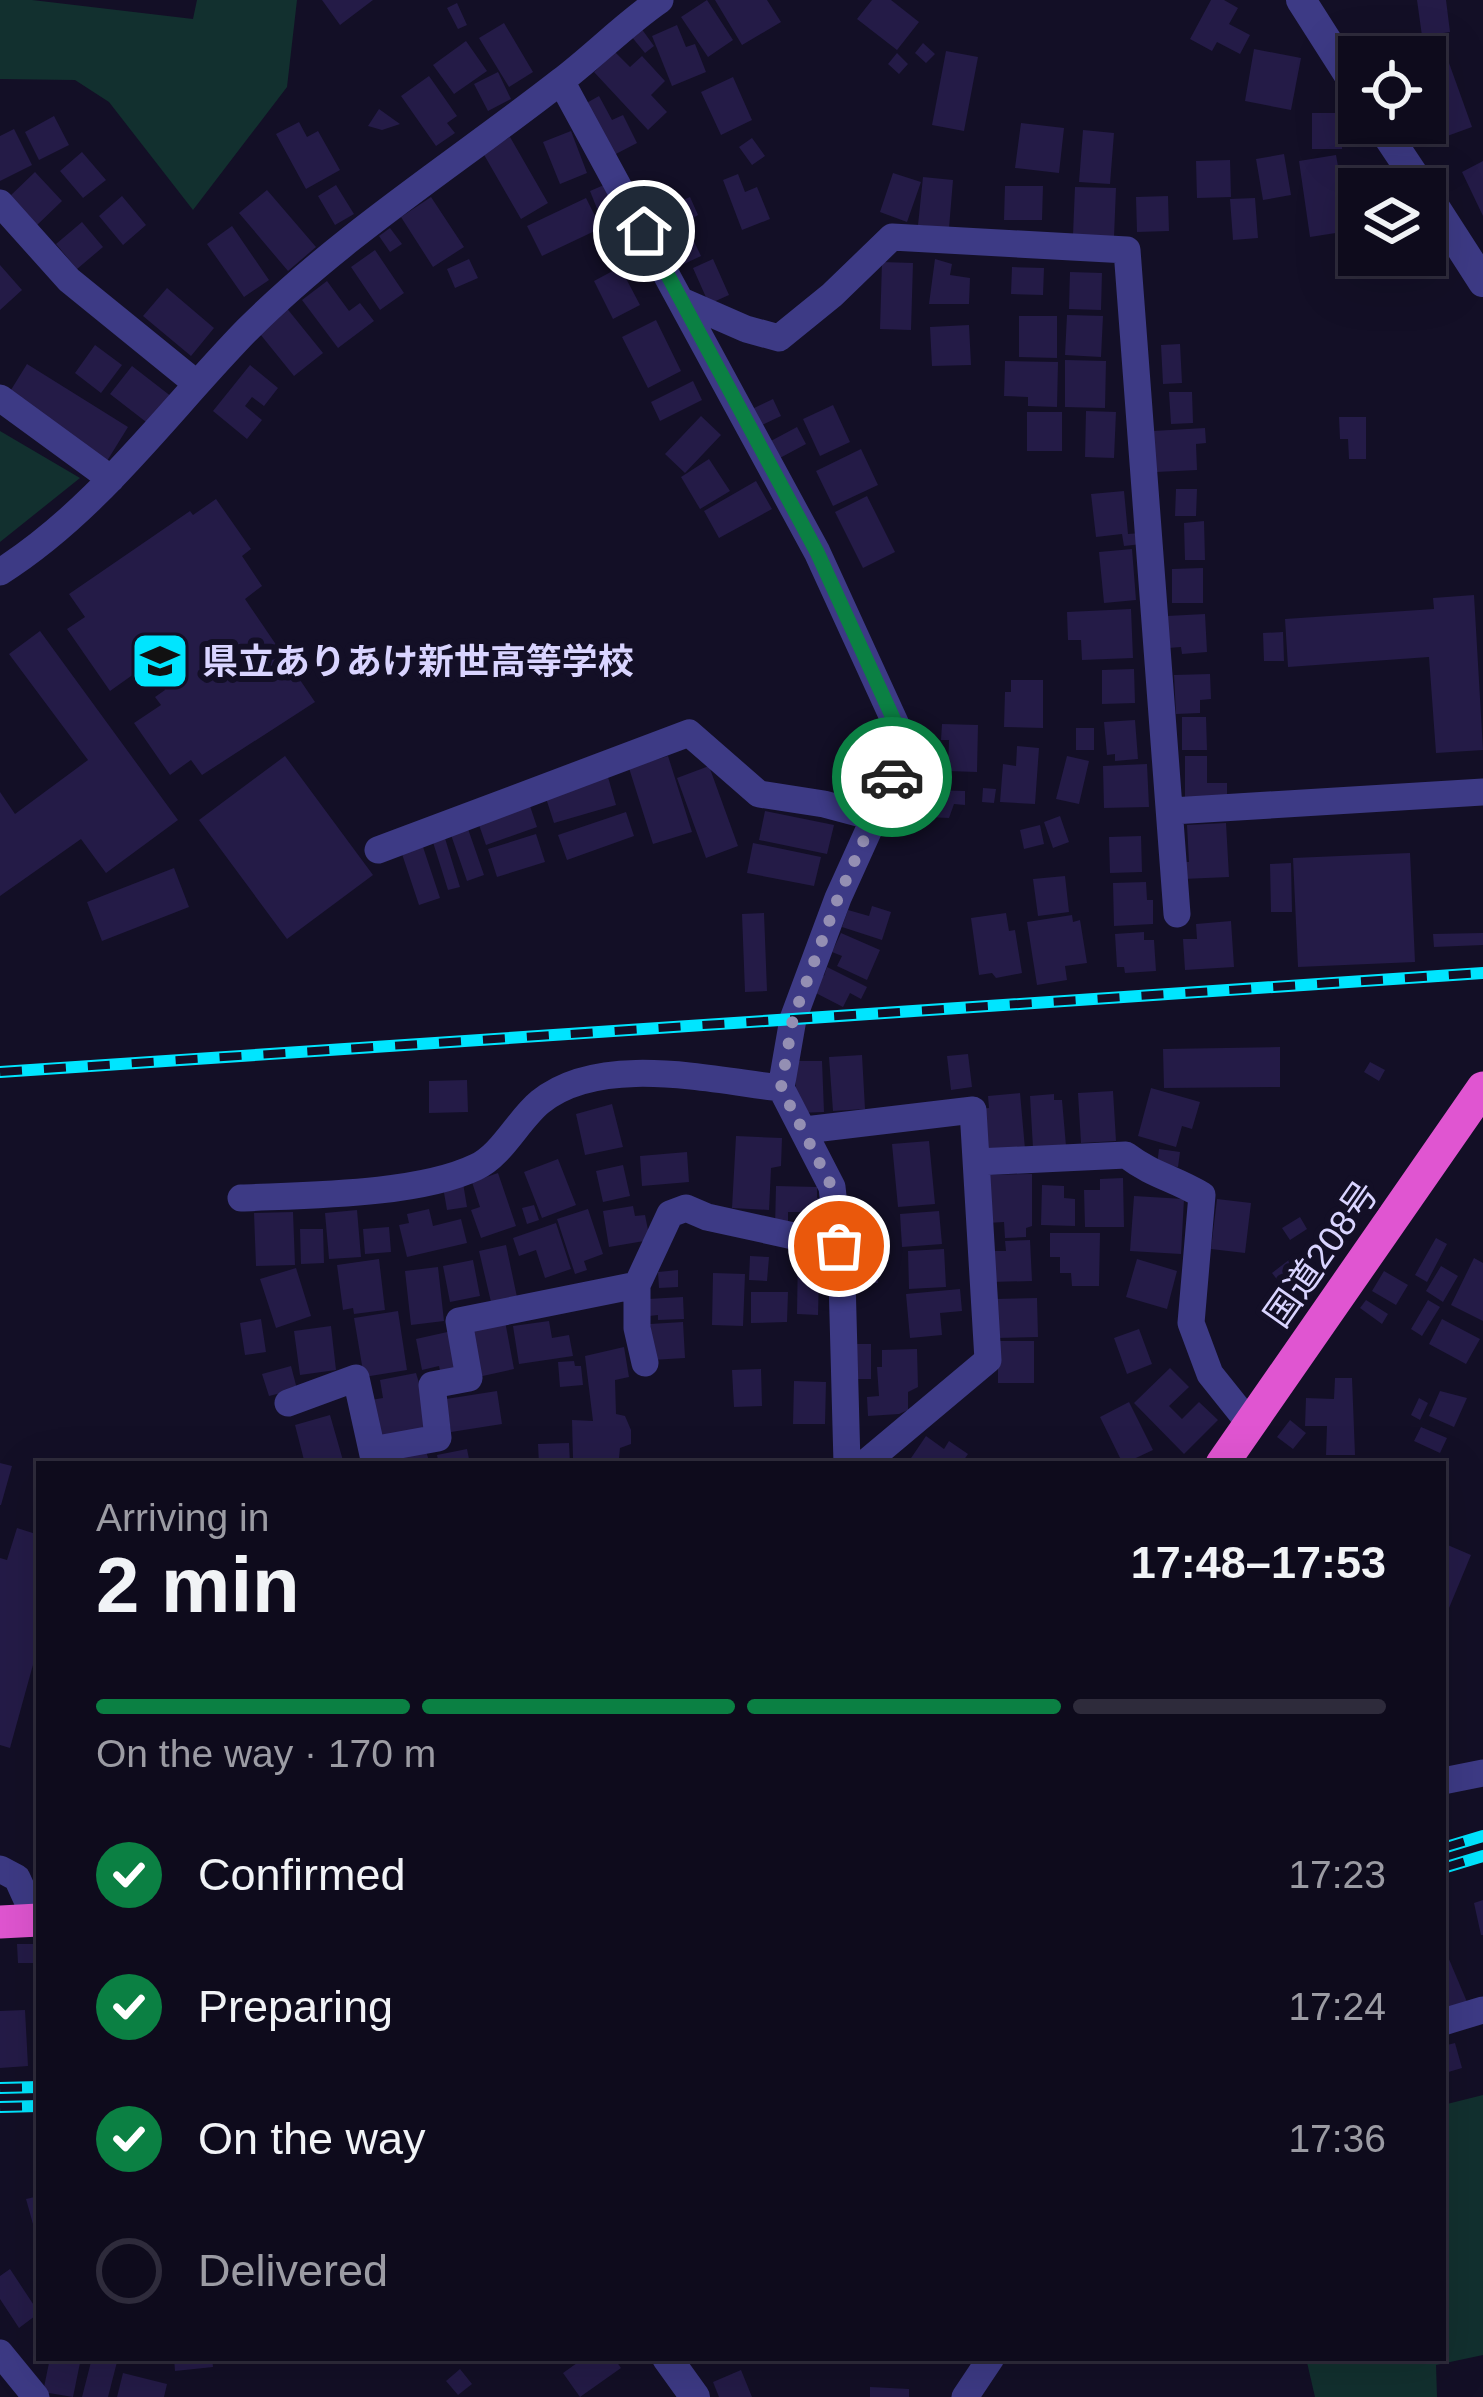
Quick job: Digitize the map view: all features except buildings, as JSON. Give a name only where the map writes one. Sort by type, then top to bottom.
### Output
[{"type":"highway","name":"国道208号","points":[[1224,1461],[1483,1088]]},
{"type":"highway","points":[[0,1922],[36,1920]]},
{"type":"street","points":[[1300,0],[1338,59]]},
{"type":"street","points":[[0,572],[26,556],[111,479],[249,328],[343,245],[561,81],[651,3]]},
{"type":"street","points":[[561,81],[817,552],[899,731],[899,763],[793,1018],[781,1088],[832,1187],[839,1246],[847,1461]]},
{"type":"street","points":[[0,203],[69,280],[197,385]]},
{"type":"street","points":[[1446,225],[1483,282]]},
{"type":"street","points":[[682,301],[778,338],[832,295],[892,237],[1126,250],[1178,914]]},
{"type":"street","points":[[0,398],[111,479]]},
{"type":"street","points":[[378,850],[689,733],[759,794],[824,803],[873,817]]},
{"type":"street","points":[[1172,811],[1483,792]]},
{"type":"street","points":[[241,1198],[416,1185],[479,1166],[542,1100],[590,1078],[653,1073],[781,1088]]},
{"type":"street","points":[[805,1130],[973,1111],[988,1360],[867,1461]]},
{"type":"street","points":[[977,1162],[1126,1155],[1151,1174],[1181,1182],[1202,1195],[1191,1322],[1210,1374],[1250,1424]]},
{"type":"street","points":[[645,1363],[637,1285],[670,1214],[686,1208],[839,1246]]},
{"type":"street","points":[[288,1403],[356,1378],[373,1457],[438,1438],[432,1385],[469,1378],[459,1321],[637,1285]]},
{"type":"street","points":[[1446,1780],[1483,1773]]},
{"type":"street","points":[[0,1870],[17,1878],[36,1916]]},
{"type":"street","points":[[1446,2021],[1483,2010]]},
{"type":"street","points":[[0,2353],[36,2397]]},
{"type":"street","points":[[669,2361],[695,2397]]},
{"type":"street","points":[[965,2397],[989,2361]]},
{"type":"green space","points":[[0,0],[193,19],[197,0],[297,0],[287,87],[193,210],[109,102],[75,80],[0,79]]},
{"type":"green space","points":[[0,431],[80,478],[0,542]]},
{"type":"green space","points":[[1483,2095],[1483,2355],[1436,2365],[1437,2397],[1315,2397],[1307,2361],[1446,2361],[1446,2104]]},
{"type":"railway","points":[[0,1072],[1483,973]]},
{"type":"railway","points":[[1446,1847],[1483,1836]]},
{"type":"railway","points":[[1446,1867],[1483,1856]]},
{"type":"railway","points":[[0,2088],[36,2087]]},
{"type":"railway","points":[[0,2107],[36,2106]]},
{"type":"way so far","points":[[839,1246],[832,1187],[781,1088],[793,1018],[838,898],[892,777]]},
{"type":"place","name":"県立ありあけ新世高等学校","points":[[160,661]]},
{"type":"route","points":[[644,231],[817,552],[899,731],[899,763],[892,777]]}]
